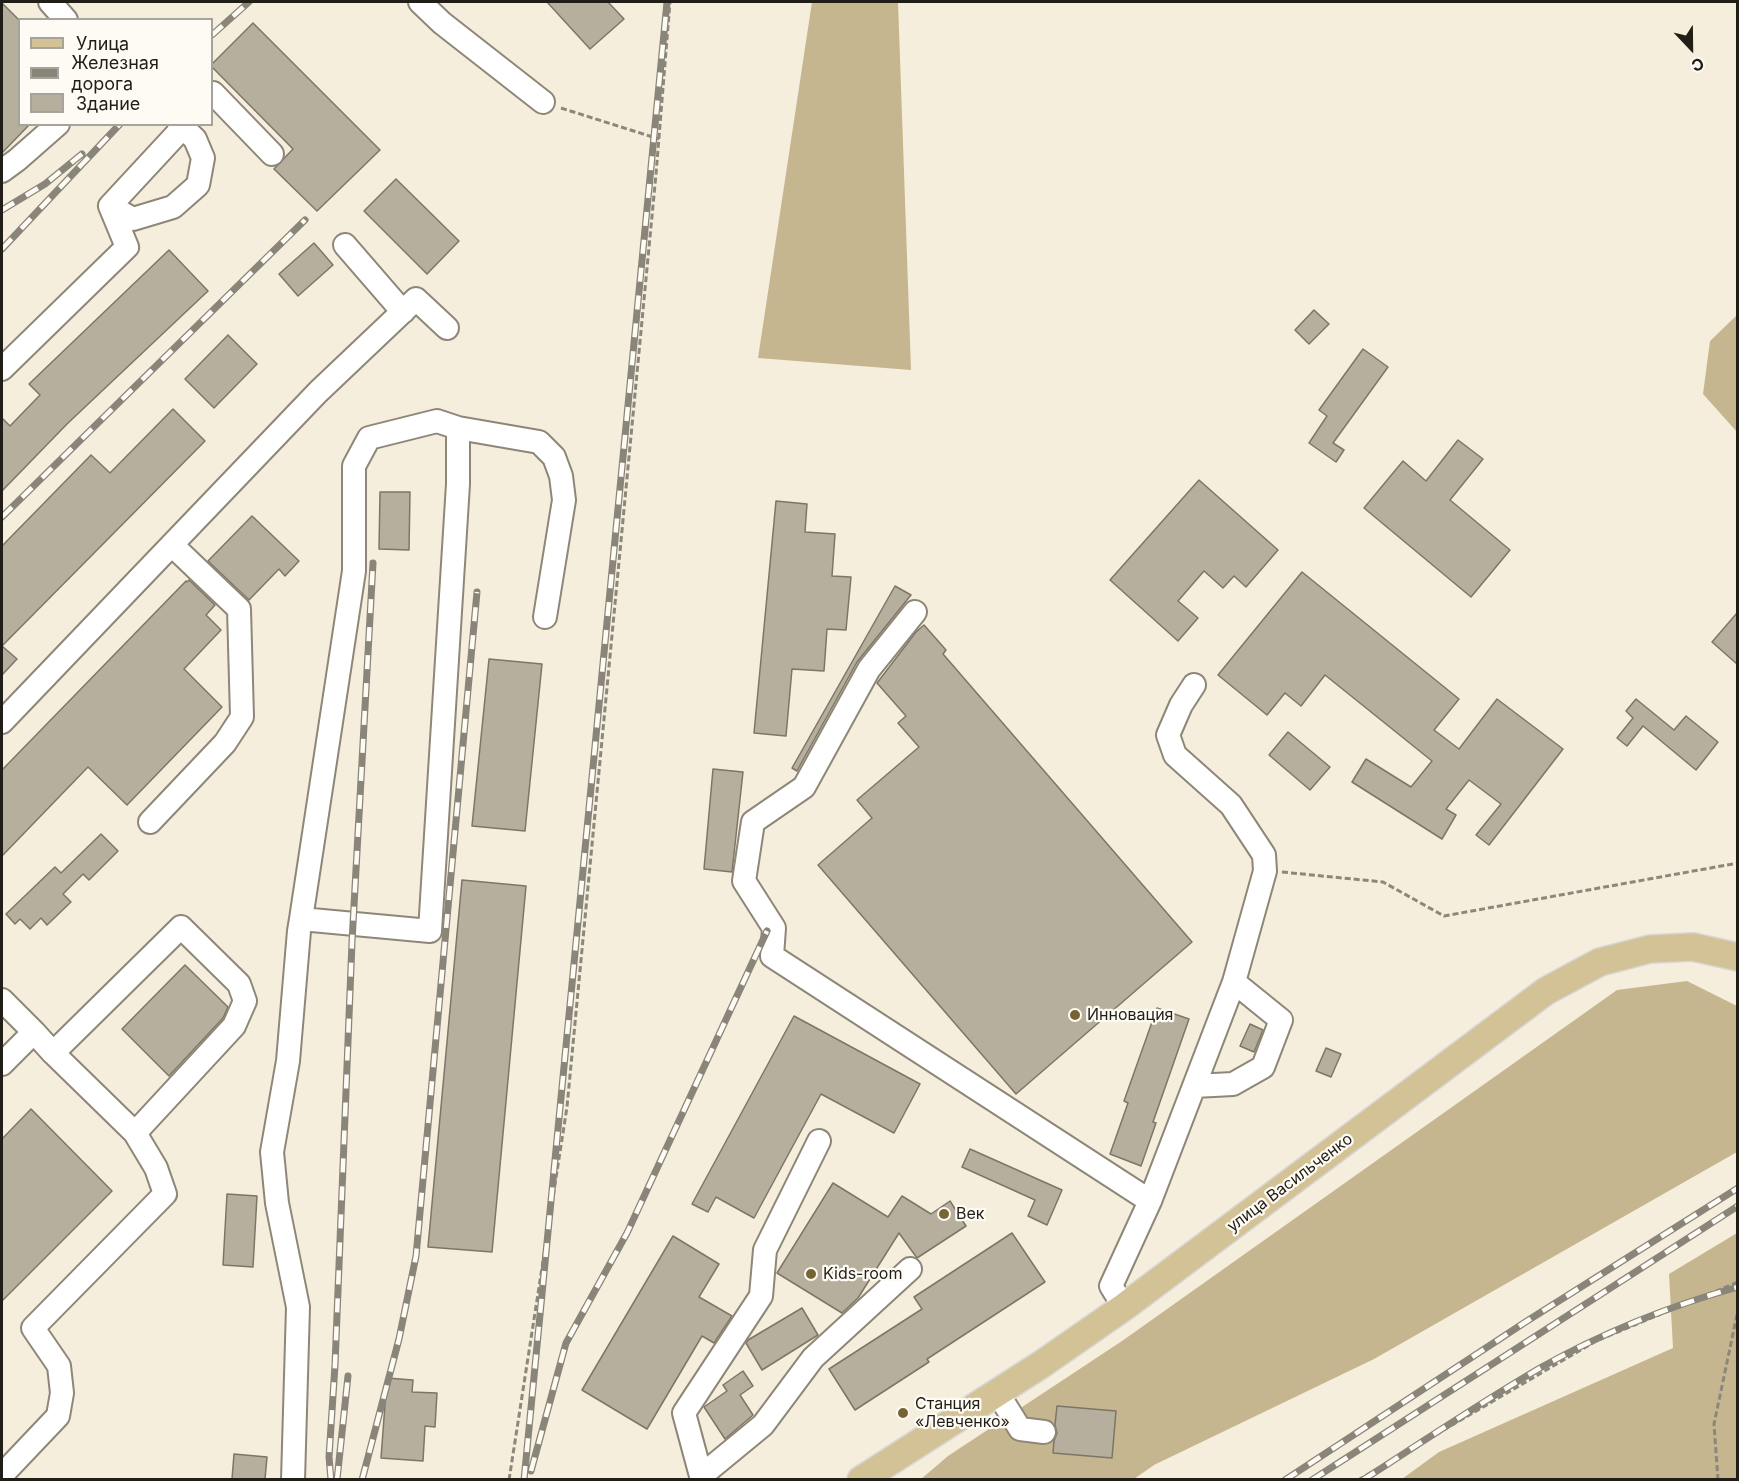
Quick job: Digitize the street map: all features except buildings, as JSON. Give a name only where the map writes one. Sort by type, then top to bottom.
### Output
[{"type":"main road","name":"улица Васильченко","points":[[861,1479],[1042,1364],[1124,1307],[1546,991],[1600,962],[1650,949],[1693,947],[1737,957]]},
{"type":"street","points":[[50,2],[64,18]]},
{"type":"street","points":[[420,2],[442,23],[543,102]]},
{"type":"street","points":[[213,93],[272,154]]},
{"type":"street","points":[[2,171],[56,126]]},
{"type":"street","points":[[182,126],[195,139],[203,158],[198,185],[173,207],[134,219],[110,206],[182,126]]},
{"type":"street","points":[[2,369],[127,247],[110,206]]},
{"type":"street","points":[[345,245],[403,312]]},
{"type":"street","points":[[2,722],[318,392],[416,299],[447,328]]},
{"type":"street","points":[[293,1479],[298,1307],[276,1203],[272,1152],[288,1061],[301,919],[354,571],[354,466],[369,438],[437,421],[458,428],[539,442],[554,457],[561,476],[564,500],[545,617]]},
{"type":"street","points":[[301,919],[430,930],[458,484],[458,428]]},
{"type":"street","points":[[150,822],[225,743],[242,717],[239,609],[172,545]]},
{"type":"street","points":[[915,612],[869,669],[804,787],[753,822],[744,881],[774,928],[772,956],[1150,1201]]},
{"type":"street","points":[[1124,1307],[1111,1286],[1150,1201],[1234,982],[1265,871],[1264,855],[1231,805],[1175,755],[1168,735],[1181,705],[1194,685]]},
{"type":"street","points":[[53,1053],[181,927],[239,984],[246,1001],[234,1026],[135,1133]]},
{"type":"street","points":[[1194,1086],[1233,1084],[1263,1067],[1281,1020],[1234,982]]},
{"type":"street","points":[[2,1000],[135,1133],[156,1168],[165,1194],[33,1328],[59,1366],[62,1394],[58,1416],[2,1475]]},
{"type":"street","points":[[2,1064],[34,1032]]},
{"type":"street","points":[[819,1141],[765,1250],[761,1296],[684,1413],[701,1478],[763,1425],[813,1358],[910,1269]]},
{"type":"street","points":[[997,1392],[1020,1429],[1044,1432]]},
{"type":"path","points":[[509,1479],[567,1107],[670,2]]},
{"type":"path","points":[[543,102],[659,139]]},
{"type":"path","points":[[1265,871],[1383,882],[1444,916],[1737,863]]},
{"type":"path","points":[[1358,1479],[1596,1341],[1737,1282]]},
{"type":"path","points":[[1718,1479],[1714,1424],[1737,1310]]},
{"type":"shaded area","points":[[812,2],[898,2],[911,370],[758,358]]},
{"type":"shaded area","points":[[1737,315],[1737,432],[1703,394],[1710,341]]},
{"type":"shaded area","points":[[1687,981],[1737,1006],[1737,1152],[1374,1359],[1154,1465],[1134,1479],[920,1480],[948,1456],[1122,1341],[1617,990]]},
{"type":"shaded area","points":[[1737,1233],[1737,1479],[1402,1479],[1439,1452],[1673,1348],[1669,1274]]},
{"type":"railway","points":[[213,34],[249,2]]},
{"type":"railway","points":[[524,1480],[667,2]]},
{"type":"railway","points":[[2,249],[118,126]]},
{"type":"railway","points":[[2,210],[45,184],[82,154]]},
{"type":"railway","points":[[2,517],[305,220]]},
{"type":"railway","points":[[331,1480],[329,1457],[335,1365],[352,942],[373,563]]},
{"type":"railway","points":[[362,1480],[399,1339],[416,1256],[477,592]]},
{"type":"railway","points":[[531,1471],[566,1343],[627,1233],[767,931]]},
{"type":"railway","points":[[1285,1480],[1527,1321],[1738,1188]]},
{"type":"railway","points":[[1312,1480],[1738,1206]]},
{"type":"railway","points":[[1363,1480],[1495,1395],[1563,1355],[1636,1322],[1738,1287]]},
{"type":"railway","points":[[337,1480],[348,1376]]},
{"type":"place","name":"Инновация","points":[[1075,1015]]},
{"type":"place","name":"Век","points":[[944,1214]]},
{"type":"place","name":"Kids-room","points":[[811,1274]]},
{"type":"place","name":"Станция «Левченко»","points":[[903,1413]]}]
